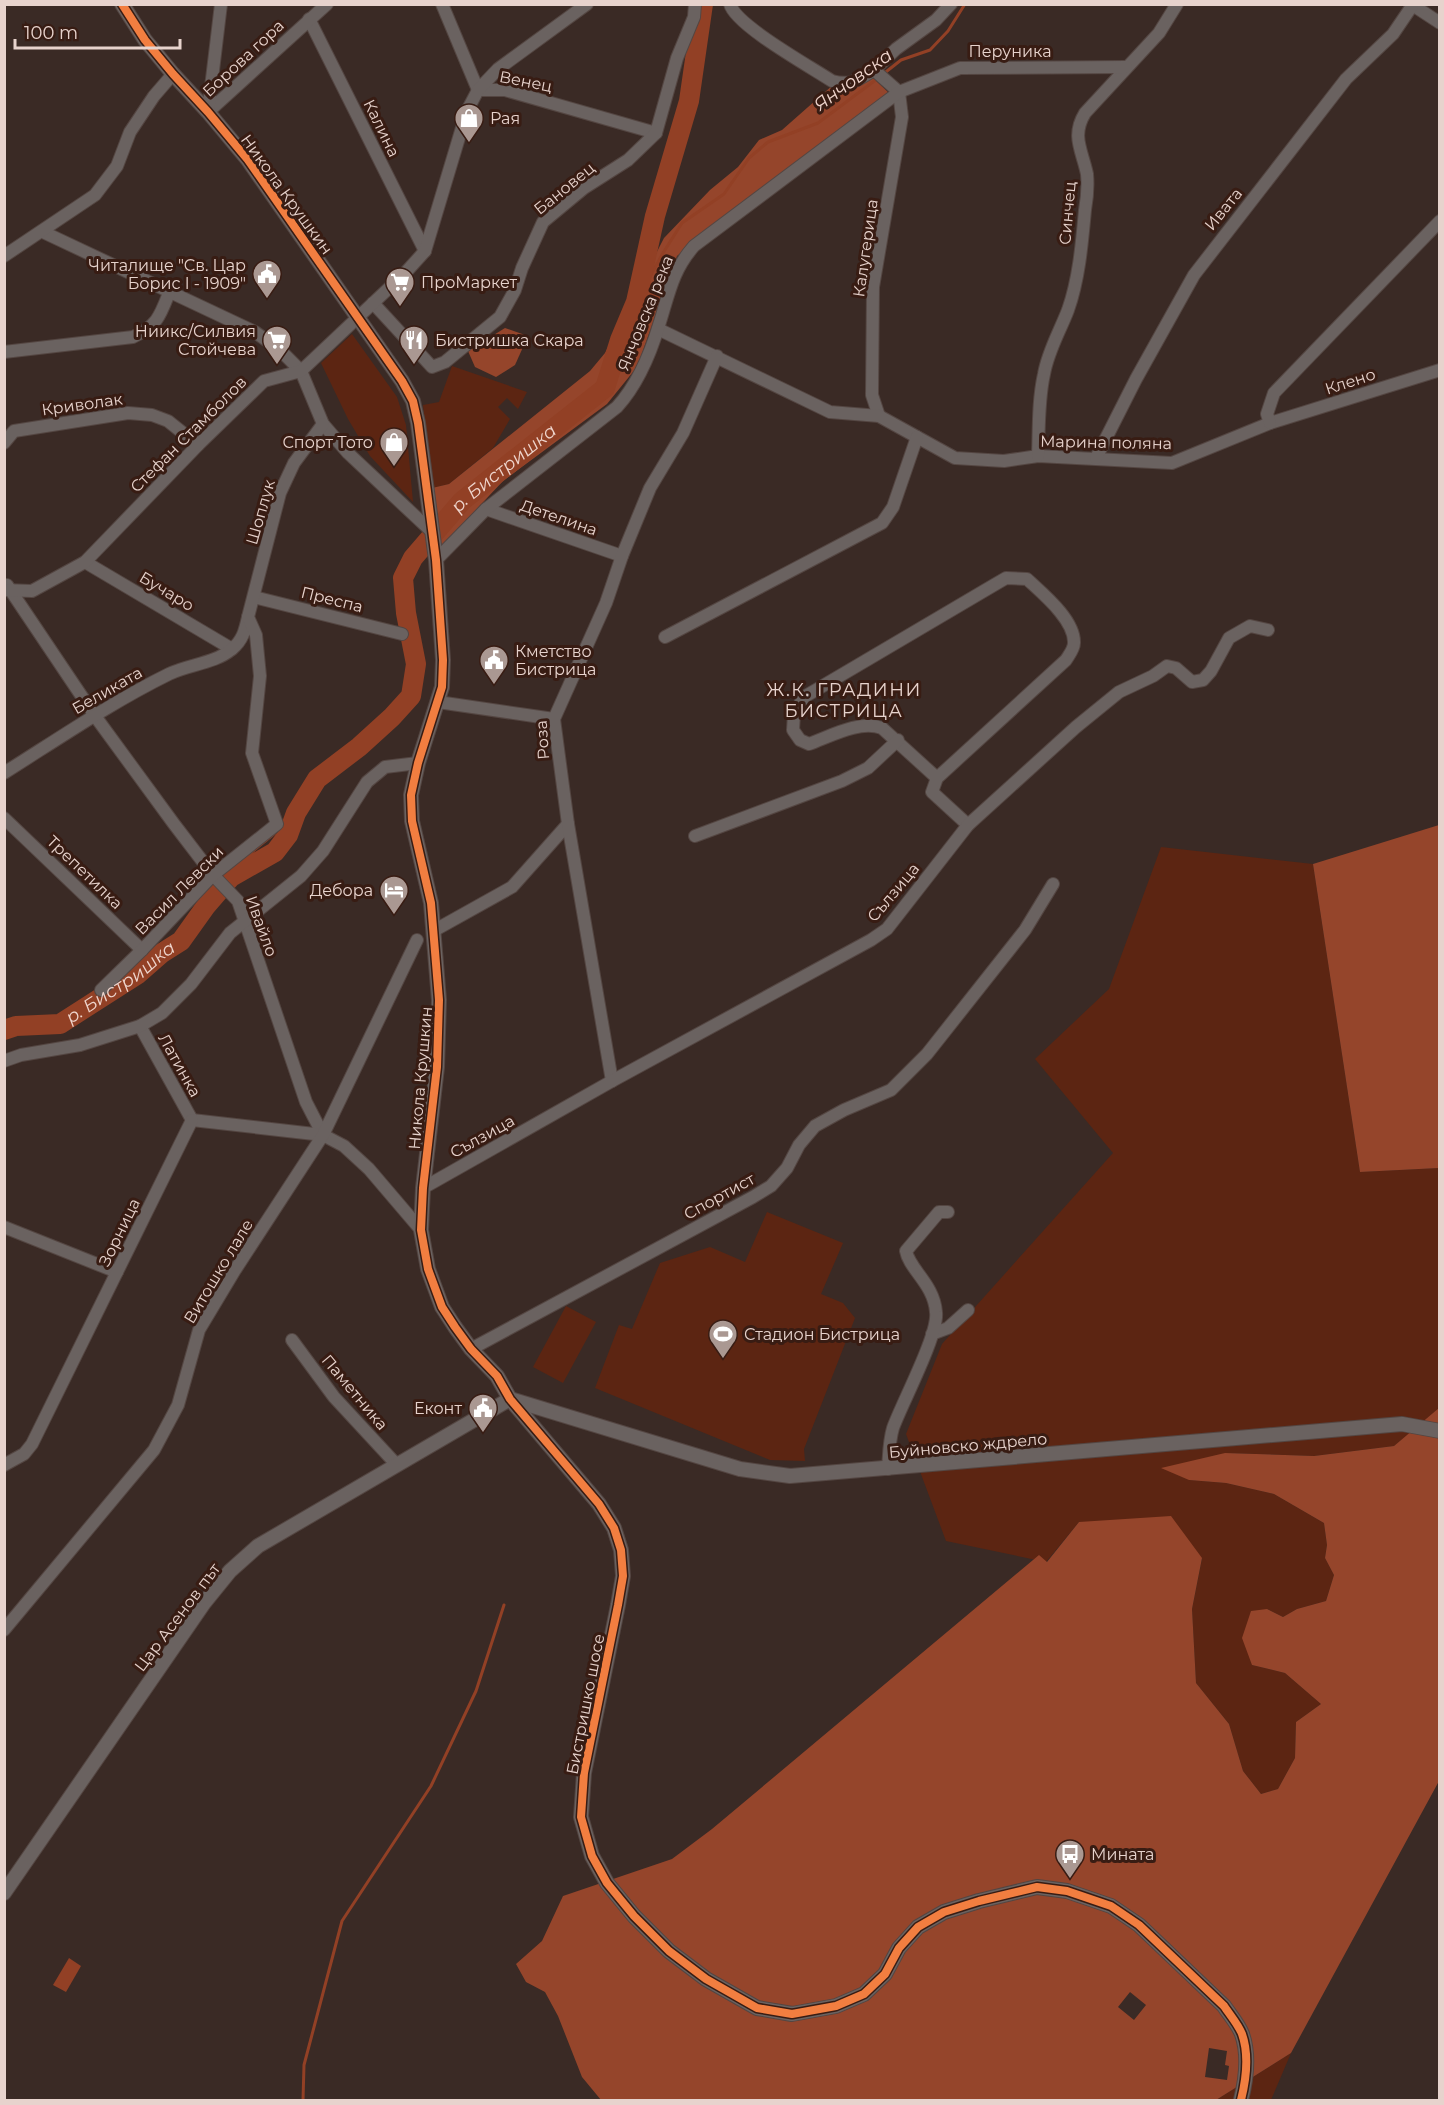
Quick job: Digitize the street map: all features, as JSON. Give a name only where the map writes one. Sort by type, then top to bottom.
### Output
[{"type":"street","name":"Никола Крушкин","points":[[123,4],[146,40],[173,74],[248,160],[359,317],[413,401],[436,557],[442,660],[442,687],[418,763],[411,795],[412,821],[435,930],[440,1000],[437,1067],[423,1188],[421,1230],[428,1269],[442,1307],[471,1349],[498,1377],[510,1399]]},
{"type":"street","points":[[208,112],[221,4]]},
{"type":"street","name":"Борова гора","points":[[208,112],[327,4]]},
{"type":"street","name":"Венец","points":[[442,4],[478,90],[505,90],[656,133]]},
{"type":"street","name":"Стефан Стамболов","points":[[7,587],[32,591],[85,562],[198,445],[264,381],[301,371],[406,272],[425,251],[467,111],[478,90],[498,69],[586,4]]},
{"type":"street","points":[[656,133],[677,58],[694,17],[695,4]]},
{"type":"street","points":[[730,4],[732,11],[745,25],[832,81],[845,84],[877,72],[896,49],[936,21],[951,4]]},
{"type":"street","name":"Синчец","points":[[1038,456],[1044,373],[1052,347],[1069,308],[1075,284],[1086,209],[1087,176],[1077,133],[1078,123],[1085,112],[1159,33],[1177,4]]},
{"type":"street","points":[[1412,5],[1440,23]]},
{"type":"street","name":"Ивата","points":[[1096,459],[1136,379],[1194,275],[1346,80],[1393,34],[1412,5]]},
{"type":"street","name":"Калина","points":[[309,19],[425,251]]},
{"type":"street","name":"Перуника","points":[[896,90],[960,68],[1126,67]]},
{"type":"street","points":[[877,72],[896,90]]},
{"type":"street","points":[[4,256],[95,195],[117,166],[130,132],[154,96],[173,74]]},
{"type":"street","name":"Янчовска река","points":[[436,557],[486,509],[617,407],[630,393],[658,329],[673,278],[681,260],[694,246],[896,90]]},
{"type":"street","name":"Калугерица","points":[[879,416],[872,395],[873,287],[902,117],[896,90]]},
{"type":"street","name":"Бановец","points":[[373,303],[432,367],[446,362],[500,317],[515,290],[522,268],[543,222],[584,188],[628,160],[656,133]]},
{"type":"street","points":[[1270,423],[1267,414],[1274,393],[1440,221]]},
{"type":"street","points":[[43,232],[255,332],[280,350],[301,371],[323,424],[348,453],[431,531]]},
{"type":"street","points":[[4,352],[133,338],[149,330],[159,317],[169,293]]},
{"type":"street","name":"Марина поляна","points":[[658,329],[830,412],[879,416],[955,458],[1004,461],[1038,456],[1172,463],[1270,423]]},
{"type":"street","name":"Роза","points":[[612,1081],[568,824],[554,719],[606,603],[622,556],[650,488],[683,433],[717,356]]},
{"type":"street","name":"Клено","points":[[1270,423],[1440,370]]},
{"type":"street","name":"Криволак","points":[[4,443],[14,430],[128,413],[152,415],[168,421],[198,445]]},
{"type":"street","name":"Шоплук","points":[[232,649],[242,638],[280,493],[294,464],[323,424]]},
{"type":"street","points":[[665,637],[882,523],[893,507],[917,437]]},
{"type":"street","name":"Детелина","points":[[486,509],[622,556]]},
{"type":"street","name":"Бучаро","points":[[85,562],[232,649]]},
{"type":"street","points":[[937,778],[898,740],[882,728],[872,724],[857,727],[809,744],[800,740],[793,730],[794,714],[804,698],[1006,578],[1026,579],[1047,597],[1072,627],[1075,645],[1066,660],[937,778],[932,792],[968,825]]},
{"type":"street","name":"Ивайло","points":[[7,587],[95,716],[213,875],[237,901],[306,1102],[323,1135]]},
{"type":"street","name":"Преспа","points":[[254,597],[402,634]]},
{"type":"street","name":"Васил Левски","points":[[101,990],[213,875],[277,824],[252,753],[260,676],[256,635],[248,617]]},
{"type":"street","name":"Сълзица","points":[[423,1188],[612,1081],[871,940],[887,929],[968,825],[1076,727],[1119,692],[1153,676],[1167,666],[1176,668],[1192,682],[1197,682],[1208,676],[1229,638],[1250,626],[1268,630]]},
{"type":"street","name":"Беликата","points":[[4,773],[95,716],[171,673],[218,658],[232,649]]},
{"type":"street","points":[[438,702],[554,719]]},
{"type":"street","points":[[695,836],[842,781],[868,768],[898,740]]},
{"type":"street","points":[[4,1061],[21,1054],[80,1045],[140,1026],[162,1013],[191,984],[230,933],[302,876],[323,850],[367,782],[385,767],[418,763]]},
{"type":"street","name":"Трепетилка","points":[[4,818],[142,950]]},
{"type":"street","points":[[435,930],[512,886],[568,824]]},
{"type":"street","name":"Спортист","points":[[471,1349],[771,1186],[787,1168],[799,1145],[815,1126],[844,1110],[891,1090],[927,1054],[1025,930],[1053,884]]},
{"type":"street","name":"Витошко лале","points":[[4,1630],[154,1450],[178,1406],[200,1330],[235,1270],[323,1135],[417,940]]},
{"type":"street","name":"Латинка","points":[[140,1026],[192,1120]]},
{"type":"street","points":[[192,1120],[323,1135],[344,1146],[369,1169],[421,1230]]},
{"type":"street","name":"Зорница","points":[[4,1465],[24,1455],[33,1444],[192,1120]]},
{"type":"street","points":[[888,1469],[892,1430],[932,1334],[937,1313],[929,1287],[908,1259],[906,1251],[939,1212],[948,1212]]},
{"type":"street","points":[[4,1227],[117,1272]]},
{"type":"street","points":[[932,1334],[948,1328],[968,1310]]},
{"type":"street","name":"Паметника","points":[[292,1340],[334,1397],[396,1464]]},
{"type":"street","name":"Буйновско ждрело","points":[[510,1399],[740,1469],[790,1476],[1402,1424],[1440,1431]]},
{"type":"street","name":"Цар Асенов път","points":[[4,1893],[154,1673],[230,1571],[258,1546],[510,1399]]},
{"type":"street","name":"Бистришко шосе","points":[[510,1399],[599,1504],[614,1528],[621,1550],[622,1576],[584,1773],[581,1817],[592,1856],[607,1884],[634,1916],[669,1951],[706,1979],[749,2004],[757,2008],[792,2014],[836,2006],[864,1994],[885,1974],[899,1948],[918,1927],[944,1912],[1037,1887],[1067,1891],[1111,1906],[1139,1925],[1224,2006],[1242,2034],[1246,2064],[1241,2100]]},
{"type":"shaded area","points":[[872,77],[890,94],[677,256],[637,367],[607,404],[503,481],[440,548],[432,488],[449,484],[590,371],[605,353],[664,238],[710,190],[738,167],[759,140],[782,130],[833,85],[846,89]]},
{"type":"shaded area","points":[[505,328],[528,336],[515,365],[496,377],[475,367],[468,351]]},
{"type":"shaded area","points":[[352,334],[397,397],[406,425],[413,502],[370,456],[348,419],[321,363]]},
{"type":"shaded area","points":[[452,366],[527,392],[518,409],[507,398],[498,407],[510,419],[493,448],[449,484],[432,488],[423,405],[439,402]]},
{"type":"shaded area","points":[[1439,825],[1439,1168],[1360,1172],[1313,864]]},
{"type":"shaded area","points":[[1161,847],[1313,864],[1360,1172],[1439,1168],[1440,1408],[1394,1446],[1314,1456],[1225,1453],[1189,1480],[1226,1483],[1274,1494],[1324,1523],[1327,1545],[1325,1558],[1334,1575],[1326,1601],[1297,1609],[1283,1617],[1267,1609],[1252,1665],[1285,1673],[1321,1704],[1296,1722],[1295,1758],[1278,1789],[1261,1794],[1243,1771],[1229,1724],[1196,1683],[1192,1609],[1202,1559],[1079,1522],[1046,1562],[946,1541],[906,1434],[942,1344],[1113,1153],[1035,1059],[1109,989]]},
{"type":"shaded area","name":"Стадион Бистрица","points":[[767,1212],[843,1243],[821,1294],[843,1303],[855,1318],[804,1449],[805,1461],[770,1460],[595,1388],[619,1325],[632,1329],[660,1263],[710,1247],[745,1262]]},
{"type":"shaded area","points":[[566,1306],[596,1322],[563,1383],[533,1367]]},
{"type":"shaded area","points":[[1439,1408],[1439,1781],[1291,2053],[1216,2100],[601,2100],[582,2077],[558,2016],[545,1992],[526,1982],[516,1964],[542,1941],[563,1896],[672,1859],[712,1829],[1039,1555],[1047,1562],[1079,1522],[1171,1516],[1202,1558],[1192,1609],[1196,1683],[1229,1724],[1243,1771],[1261,1794],[1278,1789],[1295,1758],[1296,1722],[1321,1704],[1285,1673],[1252,1665],[1242,1638],[1251,1611],[1267,1609],[1283,1617],[1297,1609],[1326,1601],[1334,1575],[1325,1558],[1327,1545],[1324,1523],[1274,1494],[1226,1483],[1189,1480],[1161,1468],[1225,1453],[1314,1456],[1394,1446]],"holes":[[[1130,1992],[1146,2005],[1134,2020],[1118,2007]],[[1209,2048],[1227,2051],[1225,2065],[1229,2066],[1227,2080],[1205,2077]]]},
{"type":"shaded area","points":[[69,1958],[81,1966],[66,1992],[53,1985]]},
{"type":"shaded area","points":[[1291,2053],[1271,2100],[1216,2100]]},
{"type":"waterway","name":"р. Бистришка","points":[[4,1030],[16,1026],[60,1024],[138,974],[162,953],[181,941],[206,906],[231,877],[275,852],[288,835],[296,813],[317,779],[359,747],[411,696],[416,664],[406,613],[403,578],[413,558],[462,501],[605,388],[620,340],[636,302],[655,216],[689,101],[703,4]]},
{"type":"waterway","name":"Янчовска","points":[[882,75],[901,60],[930,50],[948,31],[965,4]]},
{"type":"waterway","name":"Янчовска","points":[[636,302],[682,223],[724,194],[749,158],[768,142],[818,123],[877,79]]},
{"type":"waterway","points":[[280,828],[296,813]]},
{"type":"waterway","points":[[231,877],[253,851],[275,833]]},
{"type":"waterway","points":[[303,2100],[304,2065],[342,1921],[431,1786],[476,1691],[504,1605]]},
{"type":"cycle path","points":[[122,4],[145,40],[248,160],[402,381],[413,401],[436,560],[443,660],[442,687],[418,763],[411,795],[412,821],[431,903],[439,1000],[437,1067],[423,1188],[421,1230],[428,1269],[442,1307],[471,1349],[497,1376],[510,1399],[599,1504],[614,1528],[621,1550],[623,1576],[584,1773],[581,1817],[592,1856],[607,1883],[634,1916],[669,1951],[706,1979],[757,2008],[792,2014],[836,2006],[864,1994],[885,1974],[899,1948],[918,1927],[944,1912],[1037,1887],[1067,1891],[1111,1906],[1139,1925],[1224,2006],[1236,2023],[1242,2034],[1246,2058],[1241,2100]]},
{"type":"place","name":"Рая","points":[[469,144]]},
{"type":"place","name":"Читалище \"Св. Цар Борис I - 1909\"","points":[[267,300]]},
{"type":"place","name":"ПроМаркет","points":[[400,308]]},
{"type":"place","name":"Ниикс/Силвия Стойчева","points":[[277,366]]},
{"type":"place","name":"Бистришка Скара","points":[[414,366]]},
{"type":"place","name":"Спорт Тото","points":[[394,468]]},
{"type":"place","name":"Кметство Бистрица","points":[[494,686]]},
{"type":"place","name":"Дебора","points":[[394,916]]},
{"type":"place","name":"Стадион Бистрица","points":[[723,1360]]},
{"type":"place","name":"Еконт","points":[[483,1434]]},
{"type":"place","name":"Мината","points":[[1070,1880]]},
{"type":"district","name":"Ж.К. ГРАДИНИ БИСТРИЦА","points":[[844,700]]}]
